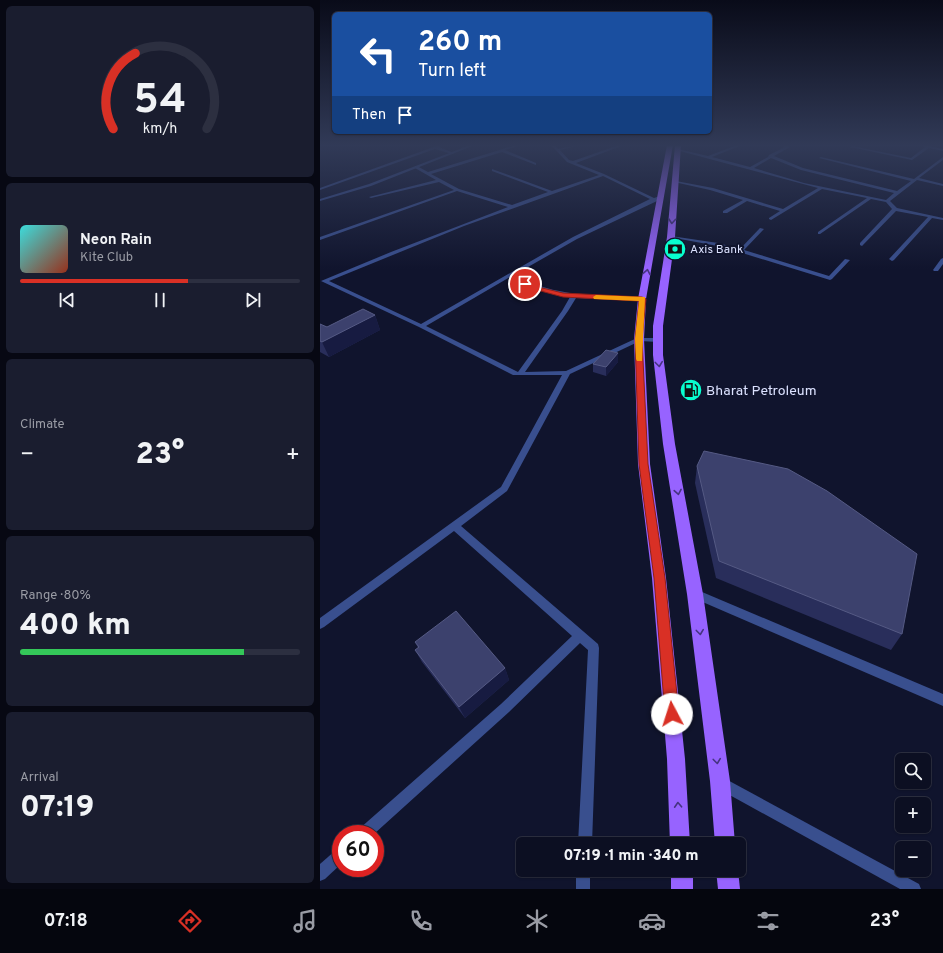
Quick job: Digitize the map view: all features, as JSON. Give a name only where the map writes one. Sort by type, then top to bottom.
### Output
[{"type":"main road","points":[[666,186],[642,299],[639,339],[644,464],[659,578],[676,759],[680,837]]},
{"type":"main road","points":[[663,197],[672,186]]},
{"type":"main road","points":[[663,197],[671,237],[658,326],[658,355],[669,444],[695,594],[720,781],[724,837]]},
{"type":"main road","points":[[682,877],[682,889]]},
{"type":"main road","points":[[728,877],[729,889]]},
{"type":"street","points":[[320,200],[365,186]]},
{"type":"street","points":[[371,197],[414,186]]},
{"type":"street","points":[[452,186],[458,190],[511,206]]},
{"type":"street","points":[[536,186],[551,192]]},
{"type":"street","points":[[322,280],[511,206],[568,186]]},
{"type":"street","points":[[634,186],[663,197]]},
{"type":"street","points":[[696,186],[784,211]]},
{"type":"street","points":[[816,186],[887,202],[895,209],[943,219]]},
{"type":"street","points":[[872,186],[898,193]]},
{"type":"street","points":[[887,202],[907,186]]},
{"type":"street","points":[[771,219],[822,188]]},
{"type":"street","points":[[320,239],[458,190]]},
{"type":"street","points":[[421,326],[575,238],[663,197]]},
{"type":"street","points":[[820,233],[869,199]]},
{"type":"street","points":[[725,212],[746,200]]},
{"type":"street","points":[[862,244],[895,209]]},
{"type":"street","points":[[892,259],[931,217]]},
{"type":"street","points":[[741,251],[762,229]]},
{"type":"street","points":[[671,237],[741,251],[830,278],[847,260]]},
{"type":"street","points":[[936,270],[943,260]]},
{"type":"street","points":[[510,275],[525,284],[563,295],[642,299]]},
{"type":"street","points":[[322,280],[421,326],[515,374],[567,373],[639,339],[658,340]]},
{"type":"street","points":[[520,374],[574,296]]},
{"type":"street","points":[[320,624],[504,489],[567,373]]},
{"type":"street","points":[[455,526],[594,648],[585,837]]},
{"type":"street","points":[[695,594],[943,700]]},
{"type":"street","points":[[374,825],[505,708],[580,636]]},
{"type":"street","points":[[720,781],[914,889]]},
{"type":"street","points":[[320,874],[332,863]]},
{"type":"street","points":[[582,889],[583,877]]},
{"type":"building","points":[[363,309],[375,315],[322,342],[320,341],[320,324],[327,327]]},
{"type":"building","points":[[606,350],[618,353],[606,367],[593,364]]},
{"type":"building","points":[[704,451],[788,469],[827,491],[917,554],[902,634],[719,561],[697,466]]},
{"type":"building","points":[[456,611],[505,668],[459,707],[415,650],[419,647],[415,642]]},
{"type":"slow traffic","points":[[596,297],[642,299],[639,339],[640,359]]},
{"type":"place","name":"Axis Bank","points":[[675,249]]},
{"type":"place","name":"Bharat Petroleum","points":[[691,390]]},
{"type":"route","points":[[525,284],[563,295],[642,299],[639,339],[644,464],[659,578],[672,714]]}]
